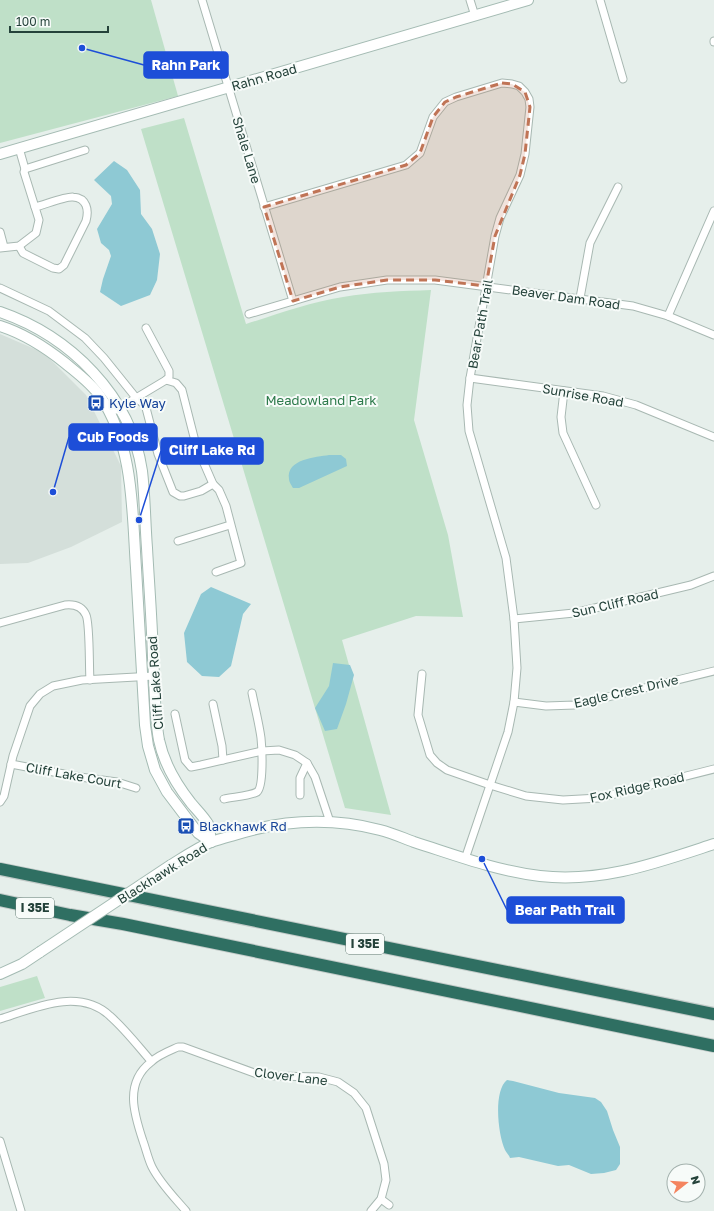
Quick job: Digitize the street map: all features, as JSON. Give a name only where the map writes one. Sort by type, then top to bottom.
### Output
[{"type":"highway","name":"I 35E","points":[[0,868],[17,873],[714,1014]]},
{"type":"highway","name":"I 35E","points":[[0,900],[714,1046]]},
{"type":"highway","points":[[0,909],[70,915]]},
{"type":"street","name":"Shale Lane","points":[[202,0],[293,301]]},
{"type":"street","points":[[470,0],[475,16]]},
{"type":"street","name":"Rahn Road","points":[[0,154],[528,0]]},
{"type":"street","points":[[600,0],[623,79]]},
{"type":"street","name":"Bear Path Trail","points":[[264,207],[406,165],[420,153],[433,117],[445,102],[456,97],[502,83],[519,86],[529,99],[530,107],[525,154],[520,175],[500,218],[497,230],[470,378],[467,406],[468,431],[506,558],[514,619],[517,668],[514,702],[508,732],[465,859]]},
{"type":"street","points":[[0,232],[2,248],[19,246],[36,233],[39,220],[24,172],[25,169],[19,148]]},
{"type":"street","points":[[25,169],[84,150]]},
{"type":"street","points":[[580,298],[590,243],[618,187]]},
{"type":"street","points":[[19,246],[23,253],[53,268],[59,269],[64,266],[88,214],[88,209],[85,203],[72,196],[36,207]]},
{"type":"street","points":[[668,316],[714,211]]},
{"type":"street","name":"Beaver Dam Road","points":[[249,314],[340,287],[387,280],[435,280],[633,306],[668,316],[714,335]]},
{"type":"street","points":[[0,288],[49,311],[85,338],[104,358],[137,399],[144,404],[158,454],[174,492],[180,496],[184,496],[201,491],[213,484]]},
{"type":"street","name":"Cliff Lake Road","points":[[0,312],[17,318],[44,332],[84,363],[100,380],[120,408],[131,432],[142,470],[156,714],[159,741],[165,761],[175,781],[208,825],[211,842]]},
{"type":"street","name":"Cliff Lake Road","points":[[0,326],[18,332],[45,348],[85,380],[99,395],[110,413],[128,467],[133,520],[145,725],[148,746],[155,770],[167,792],[198,833],[211,842]]},
{"type":"street","points":[[110,413],[137,399],[170,377],[169,371],[146,328]]},
{"type":"street","name":"Sunrise Road","points":[[470,378],[603,396],[636,405],[714,437]]},
{"type":"street","points":[[166,380],[176,383],[182,390],[196,445],[213,484],[219,490],[226,506],[241,562],[216,572]]},
{"type":"street","points":[[564,391],[561,417],[563,433],[596,505]]},
{"type":"street","points":[[178,541],[230,525]]},
{"type":"street","name":"Sun Cliff Road","points":[[514,619],[574,613],[691,585],[714,576]]},
{"type":"street","points":[[0,623],[65,605],[73,605],[80,608],[87,618],[90,680]]},
{"type":"street","name":"Eagle Crest Drive","points":[[514,702],[546,706],[575,704],[714,671]]},
{"type":"street","name":"Fox Ridge Road","points":[[422,674],[418,715],[430,755],[437,763],[447,770],[490,785],[526,796],[563,800],[599,798],[714,769]]},
{"type":"street","points":[[0,802],[5,792],[11,764],[30,706],[44,691],[53,686],[82,680],[154,676]]},
{"type":"street","points":[[224,799],[252,794],[260,789],[262,780],[261,739],[252,693]]},
{"type":"street","points":[[213,704],[222,746],[223,760]]},
{"type":"street","points":[[175,714],[187,763],[191,767],[262,751],[279,750],[295,755],[307,763],[318,785],[330,822]]},
{"type":"street","points":[[300,795],[300,778],[307,763]]},
{"type":"street","name":"Cliff Lake Court","points":[[11,764],[80,777],[117,782],[136,788]]},
{"type":"street","name":"Blackhawk Road","points":[[0,974],[22,964],[171,865],[211,842],[270,825],[300,822],[330,822],[380,830],[465,859],[506,871],[540,876],[575,877],[614,874],[653,865],[714,844]]},
{"type":"street","points":[[0,1019],[55,1002],[80,1001],[96,1006],[110,1015],[151,1061],[142,1072],[135,1085],[133,1099],[134,1114],[152,1167],[162,1182],[186,1211]]},
{"type":"street","name":"Clover Lane","points":[[151,1061],[178,1047],[183,1047],[257,1074],[319,1077],[338,1082],[354,1093],[366,1108],[384,1164],[386,1180],[381,1199],[371,1211]]},
{"type":"street","points":[[0,1141],[2,1156],[22,1211]]},
{"type":"street","points":[[381,1199],[389,1205]]},
{"type":"highlighted area","points":[[502,83],[512,84],[525,92],[530,107],[525,154],[520,175],[495,236],[486,286],[435,280],[387,280],[340,287],[293,301],[264,207],[406,165],[420,153],[433,117],[445,102],[456,97]]},
{"type":"shaded area","points":[[0,334],[44,353],[86,395],[121,466],[122,522],[71,547],[28,563],[0,564]]},
{"type":"green space","points":[[0,0],[151,0],[178,96],[0,143]]},
{"type":"green space","name":"Meadowland Park","points":[[184,118],[246,324],[331,299],[354,295],[398,291],[431,290],[414,420],[448,535],[463,617],[416,616],[342,640],[391,815],[345,808],[141,129]]},
{"type":"green space","points":[[37,976],[45,998],[0,1011],[0,987]]},
{"type":"water","points":[[114,161],[127,170],[140,190],[141,214],[152,229],[160,254],[157,280],[150,295],[121,306],[100,292],[111,256],[109,250],[101,243],[97,229],[112,204],[111,196],[94,180]]},
{"type":"water","points":[[329,455],[341,455],[346,459],[347,466],[299,488],[293,488],[289,479],[289,472],[292,467],[303,460]]},
{"type":"water","points":[[211,587],[251,604],[243,614],[231,666],[219,677],[202,676],[187,662],[184,633],[201,594]]},
{"type":"water","points":[[333,663],[350,665],[354,675],[337,729],[325,731],[315,708],[329,686]]},
{"type":"water","points":[[507,1080],[559,1093],[595,1098],[601,1102],[607,1111],[620,1147],[620,1164],[616,1170],[591,1174],[569,1165],[558,1166],[519,1157],[510,1158],[505,1150],[500,1134],[498,1114],[500,1093]]},
{"type":"place","name":"Rahn Park","points":[[82,48]]},
{"type":"place","name":"Kyle Way","points":[[96,403]]},
{"type":"place","name":"Cub Foods","points":[[53,492]]},
{"type":"place","name":"Cliff Lake Rd","points":[[139,520]]},
{"type":"place","name":"Blackhawk Rd","points":[[186,826]]},
{"type":"place","name":"Bear Path Trail","points":[[482,859]]}]
